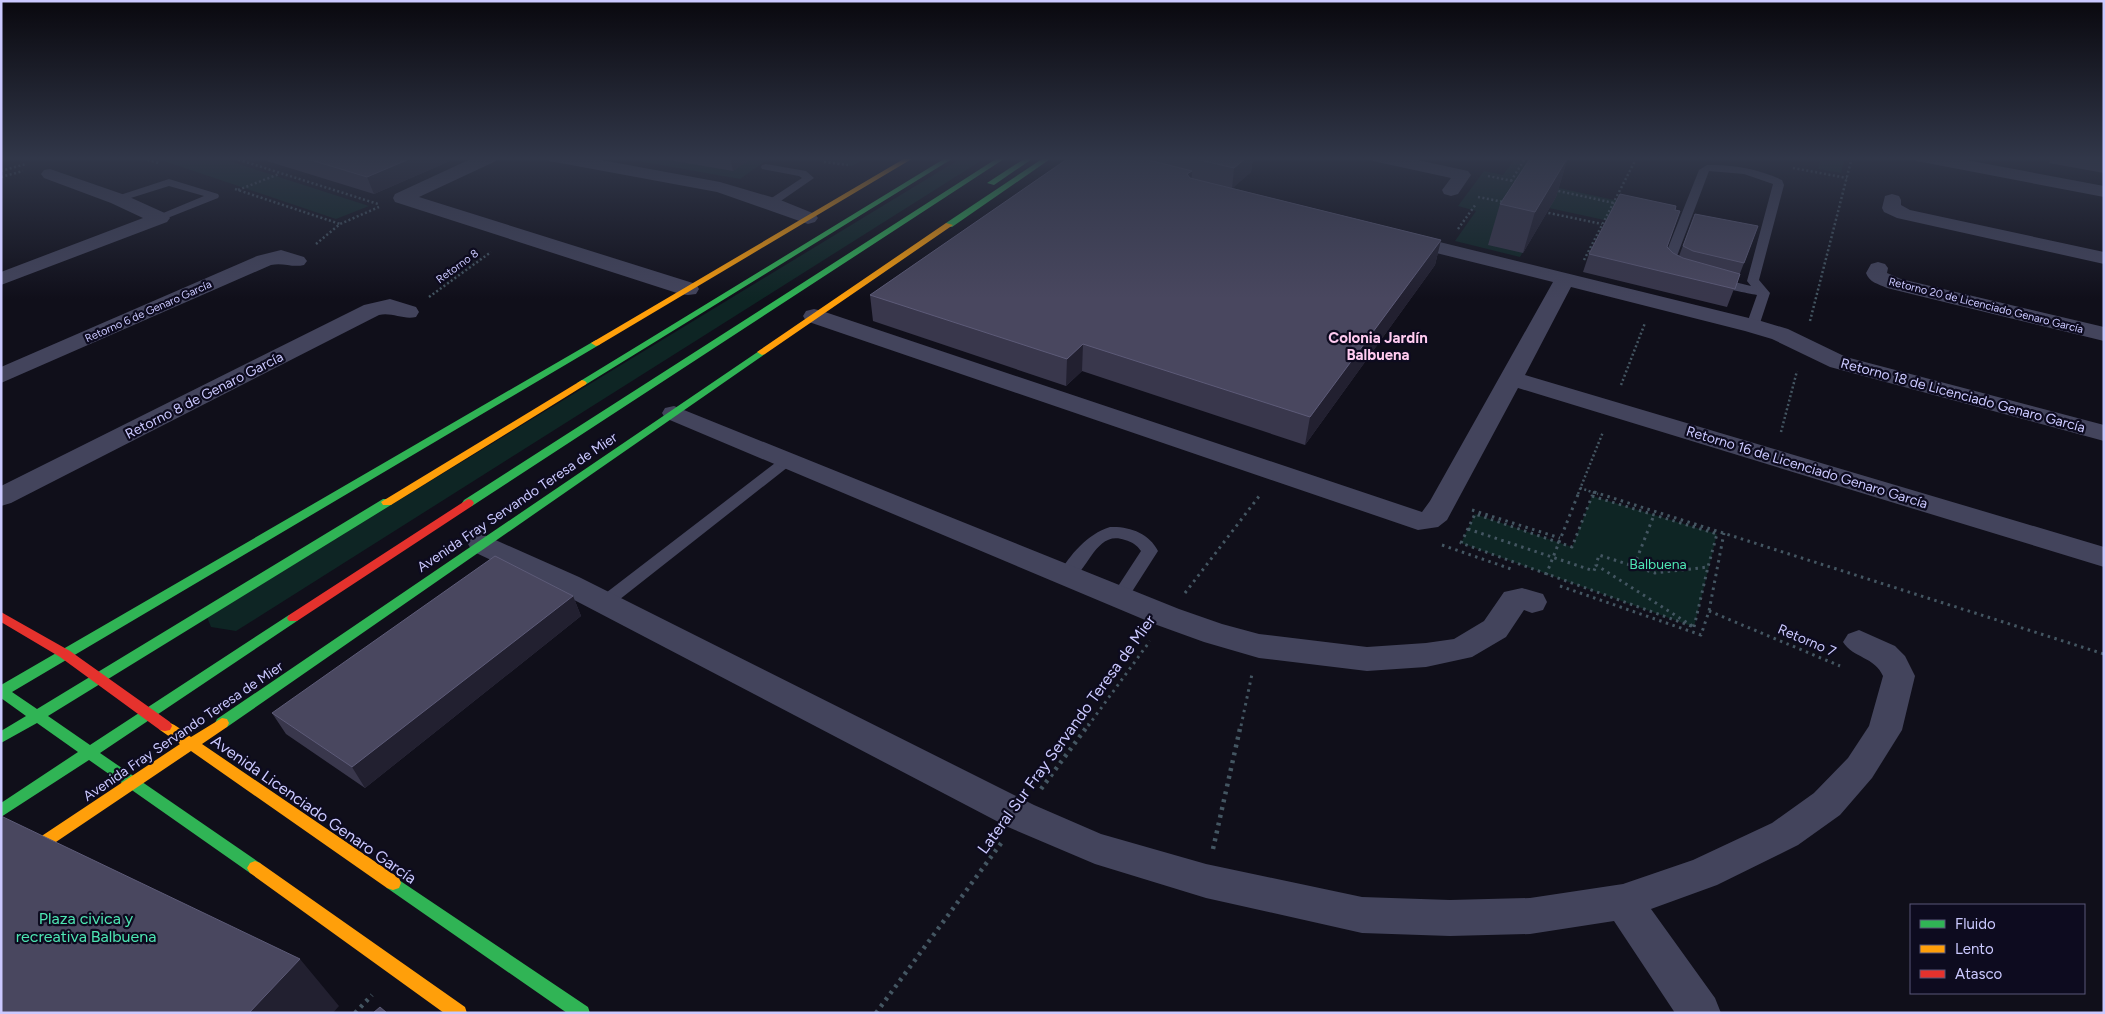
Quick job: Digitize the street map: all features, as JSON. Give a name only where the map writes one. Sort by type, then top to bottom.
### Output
[{"type":"street","points":[[130,204],[160,218]]},
{"type":"street","points":[[421,204],[688,289]]},
{"type":"street","points":[[774,204],[808,218]]},
{"type":"street","points":[[459,1013],[398,968],[132,784],[2,691],[832,204]]},
{"type":"street","points":[[1,738],[875,204]]},
{"type":"street","name":"Avenida Fray Servando Teresa de Mier","points":[[1,811],[930,204]]},
{"type":"street","points":[[953,208],[960,204]]},
{"type":"street","name":"Avenida Fray Servando Teresa de Mier","points":[[1,872],[191,744],[975,204]]},
{"type":"street","points":[[1891,204],[1891,208],[1904,214],[2104,258]]},
{"type":"street","points":[[1,279],[160,218]]},
{"type":"street","points":[[858,250],[924,222]]},
{"type":"street","name":"Retorno 18 de Licenciado Genaro García","points":[[1386,235],[1753,326],[1780,334],[1838,362],[2104,433]]},
{"type":"street","name":"Retorno 6 de Genaro García","points":[[1,376],[264,260],[281,256],[297,261]]},
{"type":"street","name":"Retorno 20 de Licenciado Genaro García","points":[[1878,268],[1877,276],[1894,284],[2104,334]]},
{"type":"street","points":[[814,316],[1418,521],[1428,522],[1434,518],[1444,501],[1565,279]]},
{"type":"street","name":"Retorno 8 de Genaro García","points":[[1,497],[372,310],[390,306],[408,312]]},
{"type":"street","name":"Retorno 16 de Licenciado Genaro García","points":[[1510,378],[2104,557]]},
{"type":"street","points":[[674,413],[1168,617],[1215,634],[1259,646],[1367,659],[1426,655],[1461,649],[1495,629],[1515,600],[1522,599],[1538,591]]},
{"type":"street","points":[[482,544],[604,603],[1021,816],[1095,848],[1206,881],[1362,915],[1450,918],[1530,916],[1623,902],[1704,873],[1785,834],[1828,804],[1860,768],[1886,730],[1899,676],[1894,664],[1884,654],[1851,655]]},
{"type":"street","name":"Avenida Licenciado Genaro García","points":[[1,616],[66,654],[147,714],[582,1013]]},
{"type":"street","points":[[1623,902],[1700,1013]]},
{"type":"lane","points":[[160,218],[194,204]]},
{"type":"lane","points":[[1691,204],[1668,263],[1669,266],[1681,273],[1764,293]]},
{"type":"lane","points":[[1764,293],[1753,281],[1766,241],[1773,204]]},
{"type":"lane","points":[[1753,326],[1764,293]]},
{"type":"lane","points":[[604,603],[788,460]]},
{"type":"lane","points":[[1067,575],[1097,538],[1104,533],[1126,534],[1147,544],[1150,551],[1120,597]]},
{"type":"path","points":[[280,204],[340,224]]},
{"type":"path","points":[[297,261],[340,224],[383,205],[381,204]]},
{"type":"path","points":[[1444,250],[1476,204]]},
{"type":"path","points":[[1565,279],[1578,271],[1613,204]]},
{"type":"path","points":[[1775,457],[1840,204]]},
{"type":"path","points":[[1537,210],[1602,224]]},
{"type":"path","name":"Retorno 8","points":[[408,312],[516,235]]},
{"type":"path","name":"Lateral Sur Fray Servando Teresa de Mier","points":[[876,1013],[1168,617],[1278,473]]},
{"type":"path","points":[[1538,591],[1547,574],[1580,488],[2104,654]]},
{"type":"path","points":[[1592,496],[1716,534],[1694,627],[1461,543],[1475,514],[1572,547],[1592,496]]},
{"type":"path","points":[[1444,501],[1560,538]]},
{"type":"path","points":[[1634,566],[1654,515]]},
{"type":"path","points":[[1418,521],[1440,544],[1538,591],[1701,635],[1709,611],[1724,533]]},
{"type":"path","points":[[1468,529],[1594,572],[1598,555],[1656,573],[1708,567]]},
{"type":"path","points":[[1595,564],[1694,627]]},
{"type":"path","name":"Retorno 7","points":[[1709,611],[1851,655]]},
{"type":"path","points":[[1206,881],[1259,646]]},
{"type":"green space","points":[[292,204],[364,204],[369,206],[336,219]]},
{"type":"green space","points":[[885,204],[912,204],[236,631],[211,627],[207,617]]},
{"type":"green space","points":[[1459,204],[1617,204],[1609,221],[1549,208],[1520,257],[1455,241],[1476,211],[1458,206]]},
{"type":"green space","name":"Balbuena","points":[[1592,496],[1717,534],[1694,627],[1461,543],[1475,514],[1572,547]]},
{"type":"building","points":[[1001,204],[1297,204],[1441,240],[1310,417],[1083,344],[1067,359],[870,295]]},
{"type":"building","points":[[1501,204],[1540,204],[1535,212]]},
{"type":"building","points":[[1615,204],[1668,204],[1676,206],[1675,210],[1680,211],[1667,247],[1673,253],[1683,258],[1740,274],[1735,289],[1589,254]]},
{"type":"building","points":[[1695,214],[1758,226],[1744,263],[1693,251],[1683,246]]},
{"type":"building","points":[[495,556],[573,596],[352,767],[272,713]]},
{"type":"building","name":"Plaza civica y recreativa Balbuena","points":[[1,816],[300,959],[249,1013],[1,1013]]},
{"type":"building","points":[[380,1007],[387,1013],[373,1013]]},
{"type":"traffic: fast","points":[[582,383],[875,204]]},
{"type":"traffic: fast","points":[[468,503],[931,204]]},
{"type":"traffic: fast","points":[[949,225],[980,204]]},
{"type":"traffic: fast","points":[[1,692],[596,343]]},
{"type":"traffic: fast","points":[[222,723],[762,352]]},
{"type":"traffic: fast","points":[[1,738],[387,502]]},
{"type":"traffic: fast","points":[[1,811],[293,618]]},
{"type":"traffic: fast","points":[[1,691],[255,868]]},
{"type":"traffic: fast","points":[[393,883],[582,1013]]},
{"type":"traffic: slow","points":[[596,343],[832,204]]},
{"type":"traffic: slow","points":[[762,352],[949,225]]},
{"type":"traffic: slow","points":[[387,502],[582,383]]},
{"type":"traffic: slow","points":[[1,872],[222,723]]},
{"type":"traffic: slow","points":[[165,726],[393,883]]},
{"type":"traffic: slow","points":[[255,868],[459,1013]]},
{"type":"traffic: jam","points":[[293,618],[468,503]]},
{"type":"traffic: jam","points":[[1,616],[65,654],[165,726]]},
{"type":"district","name":"Colonia Jardín Balbuena","points":[[1378,346]]}]
